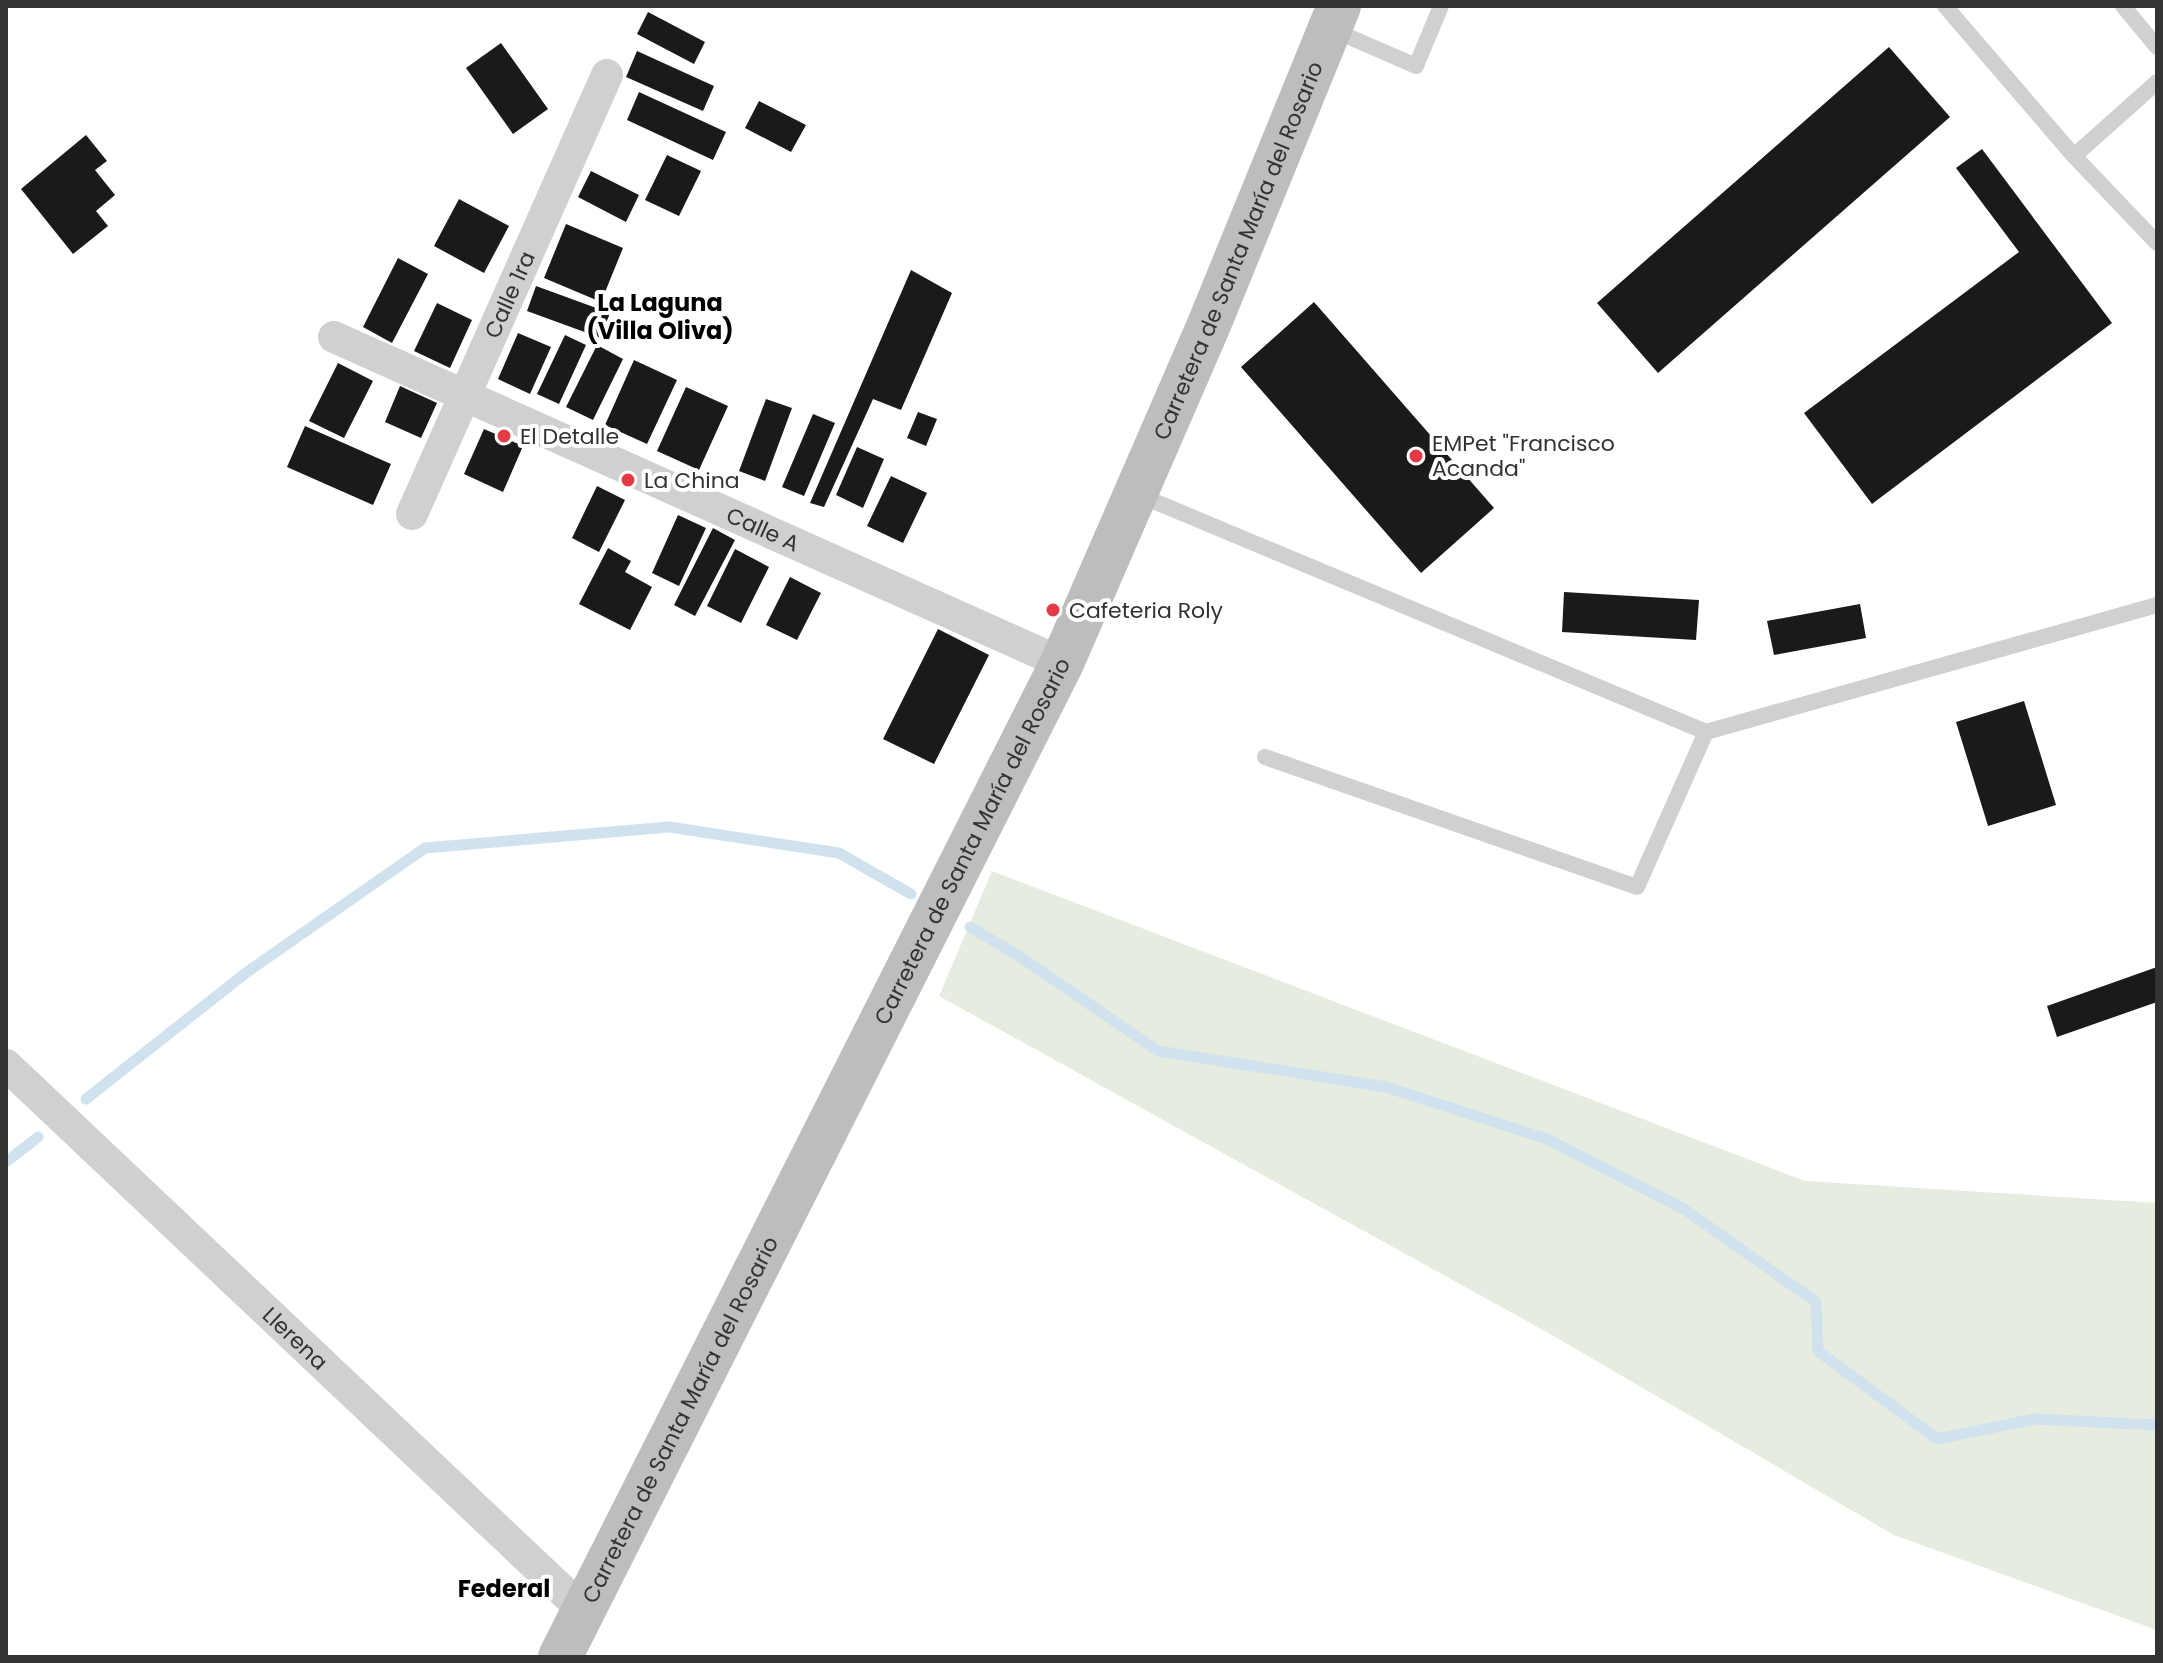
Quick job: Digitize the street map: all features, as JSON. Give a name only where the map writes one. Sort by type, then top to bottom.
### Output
[{"type":"main road","name":"Carretera de Santa María del Rosario","points":[[560,1657],[1062,663],[1137,494],[1335,17]]},
{"type":"street","name":"Calle 1ra","points":[[412,514],[468,394],[607,75]]},
{"type":"street","name":"Calle A","points":[[334,337],[468,394],[1062,663]]},
{"type":"street","name":"Llerena","points":[[6,1065],[584,1611]]},
{"type":"lane","points":[[1335,17],[1416,66],[1441,6]]},
{"type":"lane","points":[[1945,6],[2074,156],[2157,243]]},
{"type":"lane","points":[[2123,6],[2157,47]]},
{"type":"lane","points":[[2074,156],[2157,82]]},
{"type":"lane","points":[[1137,494],[1706,732],[2157,605]]},
{"type":"lane","points":[[1265,757],[1637,887],[1706,732]]},
{"type":"shaded area","points":[[992,871],[1805,1181],[2157,1203],[2157,1630],[1894,1535],[1552,1335],[939,996]]},
{"type":"building","points":[[648,12],[705,42],[694,64],[637,34]]},
{"type":"building","points":[[501,43],[548,109],[513,134],[466,68]]},
{"type":"building","points":[[1889,47],[1950,117],[1658,373],[1597,303]]},
{"type":"building","points":[[637,51],[714,86],[703,111],[626,77]]},
{"type":"building","points":[[639,92],[726,132],[713,160],[627,120]]},
{"type":"building","points":[[759,101],[806,125],[791,152],[745,128]]},
{"type":"building","points":[[86,135],[107,161],[95,170],[115,195],[96,211],[108,226],[73,254],[21,189]]},
{"type":"building","points":[[1982,149],[2112,323],[1872,504],[1804,413],[2019,252],[1956,168]]},
{"type":"building","points":[[667,155],[701,171],[679,216],[645,200]]},
{"type":"building","points":[[591,171],[639,195],[626,222],[578,197]]},
{"type":"building","points":[[459,199],[509,226],[484,273],[434,246]]},
{"type":"building","points":[[566,224],[623,248],[601,302],[544,278]]},
{"type":"building","points":[[398,258],[428,274],[392,343],[363,327]]},
{"type":"building","points":[[911,270],[952,293],[901,410],[873,399],[824,507],[810,503]]},
{"type":"building","points":[[536,286],[610,313],[601,338],[527,311]]},
{"type":"building","points":[[1314,302],[1494,508],[1421,573],[1241,367]]},
{"type":"building","points":[[437,303],[472,320],[450,368],[414,351]]},
{"type":"building","points":[[518,333],[551,347],[530,394],[498,379]]},
{"type":"building","points":[[565,335],[586,345],[559,404],[537,394]]},
{"type":"building","points":[[597,345],[623,359],[593,420],[566,407]]},
{"type":"building","points":[[634,360],[677,380],[647,444],[605,425]]},
{"type":"building","points":[[338,363],[373,381],[344,438],[309,421]]},
{"type":"building","points":[[400,386],[437,403],[421,438],[385,422]]},
{"type":"building","points":[[686,387],[728,406],[699,470],[657,451]]},
{"type":"building","points":[[766,399],[792,408],[765,481],[739,471]]},
{"type":"building","points":[[918,412],[937,419],[926,446],[907,438]]},
{"type":"building","points":[[813,414],[835,423],[804,496],[782,487]]},
{"type":"building","points":[[305,426],[391,464],[373,505],[287,467]]},
{"type":"building","points":[[484,429],[523,446],[503,492],[464,474]]},
{"type":"building","points":[[857,447],[884,459],[863,508],[836,495]]},
{"type":"building","points":[[891,476],[927,493],[903,543],[867,526]]},
{"type":"building","points":[[597,486],[625,500],[599,552],[572,538]]},
{"type":"building","points":[[678,515],[706,528],[679,586],[652,573]]},
{"type":"building","points":[[713,528],[735,540],[695,616],[674,605]]},
{"type":"building","points":[[608,548],[631,561],[625,572],[652,587],[630,630],[579,604]]},
{"type":"building","points":[[735,549],[769,567],[741,623],[707,606]]},
{"type":"building","points":[[790,577],[821,593],[797,640],[766,625]]},
{"type":"building","points":[[1564,592],[1699,600],[1696,640],[1562,632]]},
{"type":"building","points":[[1860,604],[1866,638],[1774,655],[1767,621]]},
{"type":"building","points":[[938,629],[989,655],[934,764],[883,739]]},
{"type":"building","points":[[2024,701],[2056,805],[1988,826],[1956,722]]},
{"type":"building","points":[[2157,967],[2157,1002],[2057,1037],[2047,1006]]},
{"type":"waterway","points":[[86,1099],[247,972],[425,848],[669,827],[839,853],[911,894]]},
{"type":"waterway","points":[[970,927],[1019,956],[1158,1051],[1386,1087],[1547,1139],[1684,1209],[1816,1302],[1818,1351],[1937,1439],[2035,1419],[2157,1425]]},
{"type":"waterway","points":[[6,1162],[38,1137]]},
{"type":"place","name":"El Detalle","points":[[504,436]]},
{"type":"place","name":"EMPet \"Francisco Acanda\"","points":[[1416,456]]},
{"type":"place","name":"La China","points":[[628,480]]},
{"type":"place","name":"Cafeteria Roly","points":[[1053,610]]},
{"type":"district","name":"La Laguna (Villa Oliva)","points":[[660,317]]},
{"type":"district","name":"Federal","points":[[504,1589]]}]
